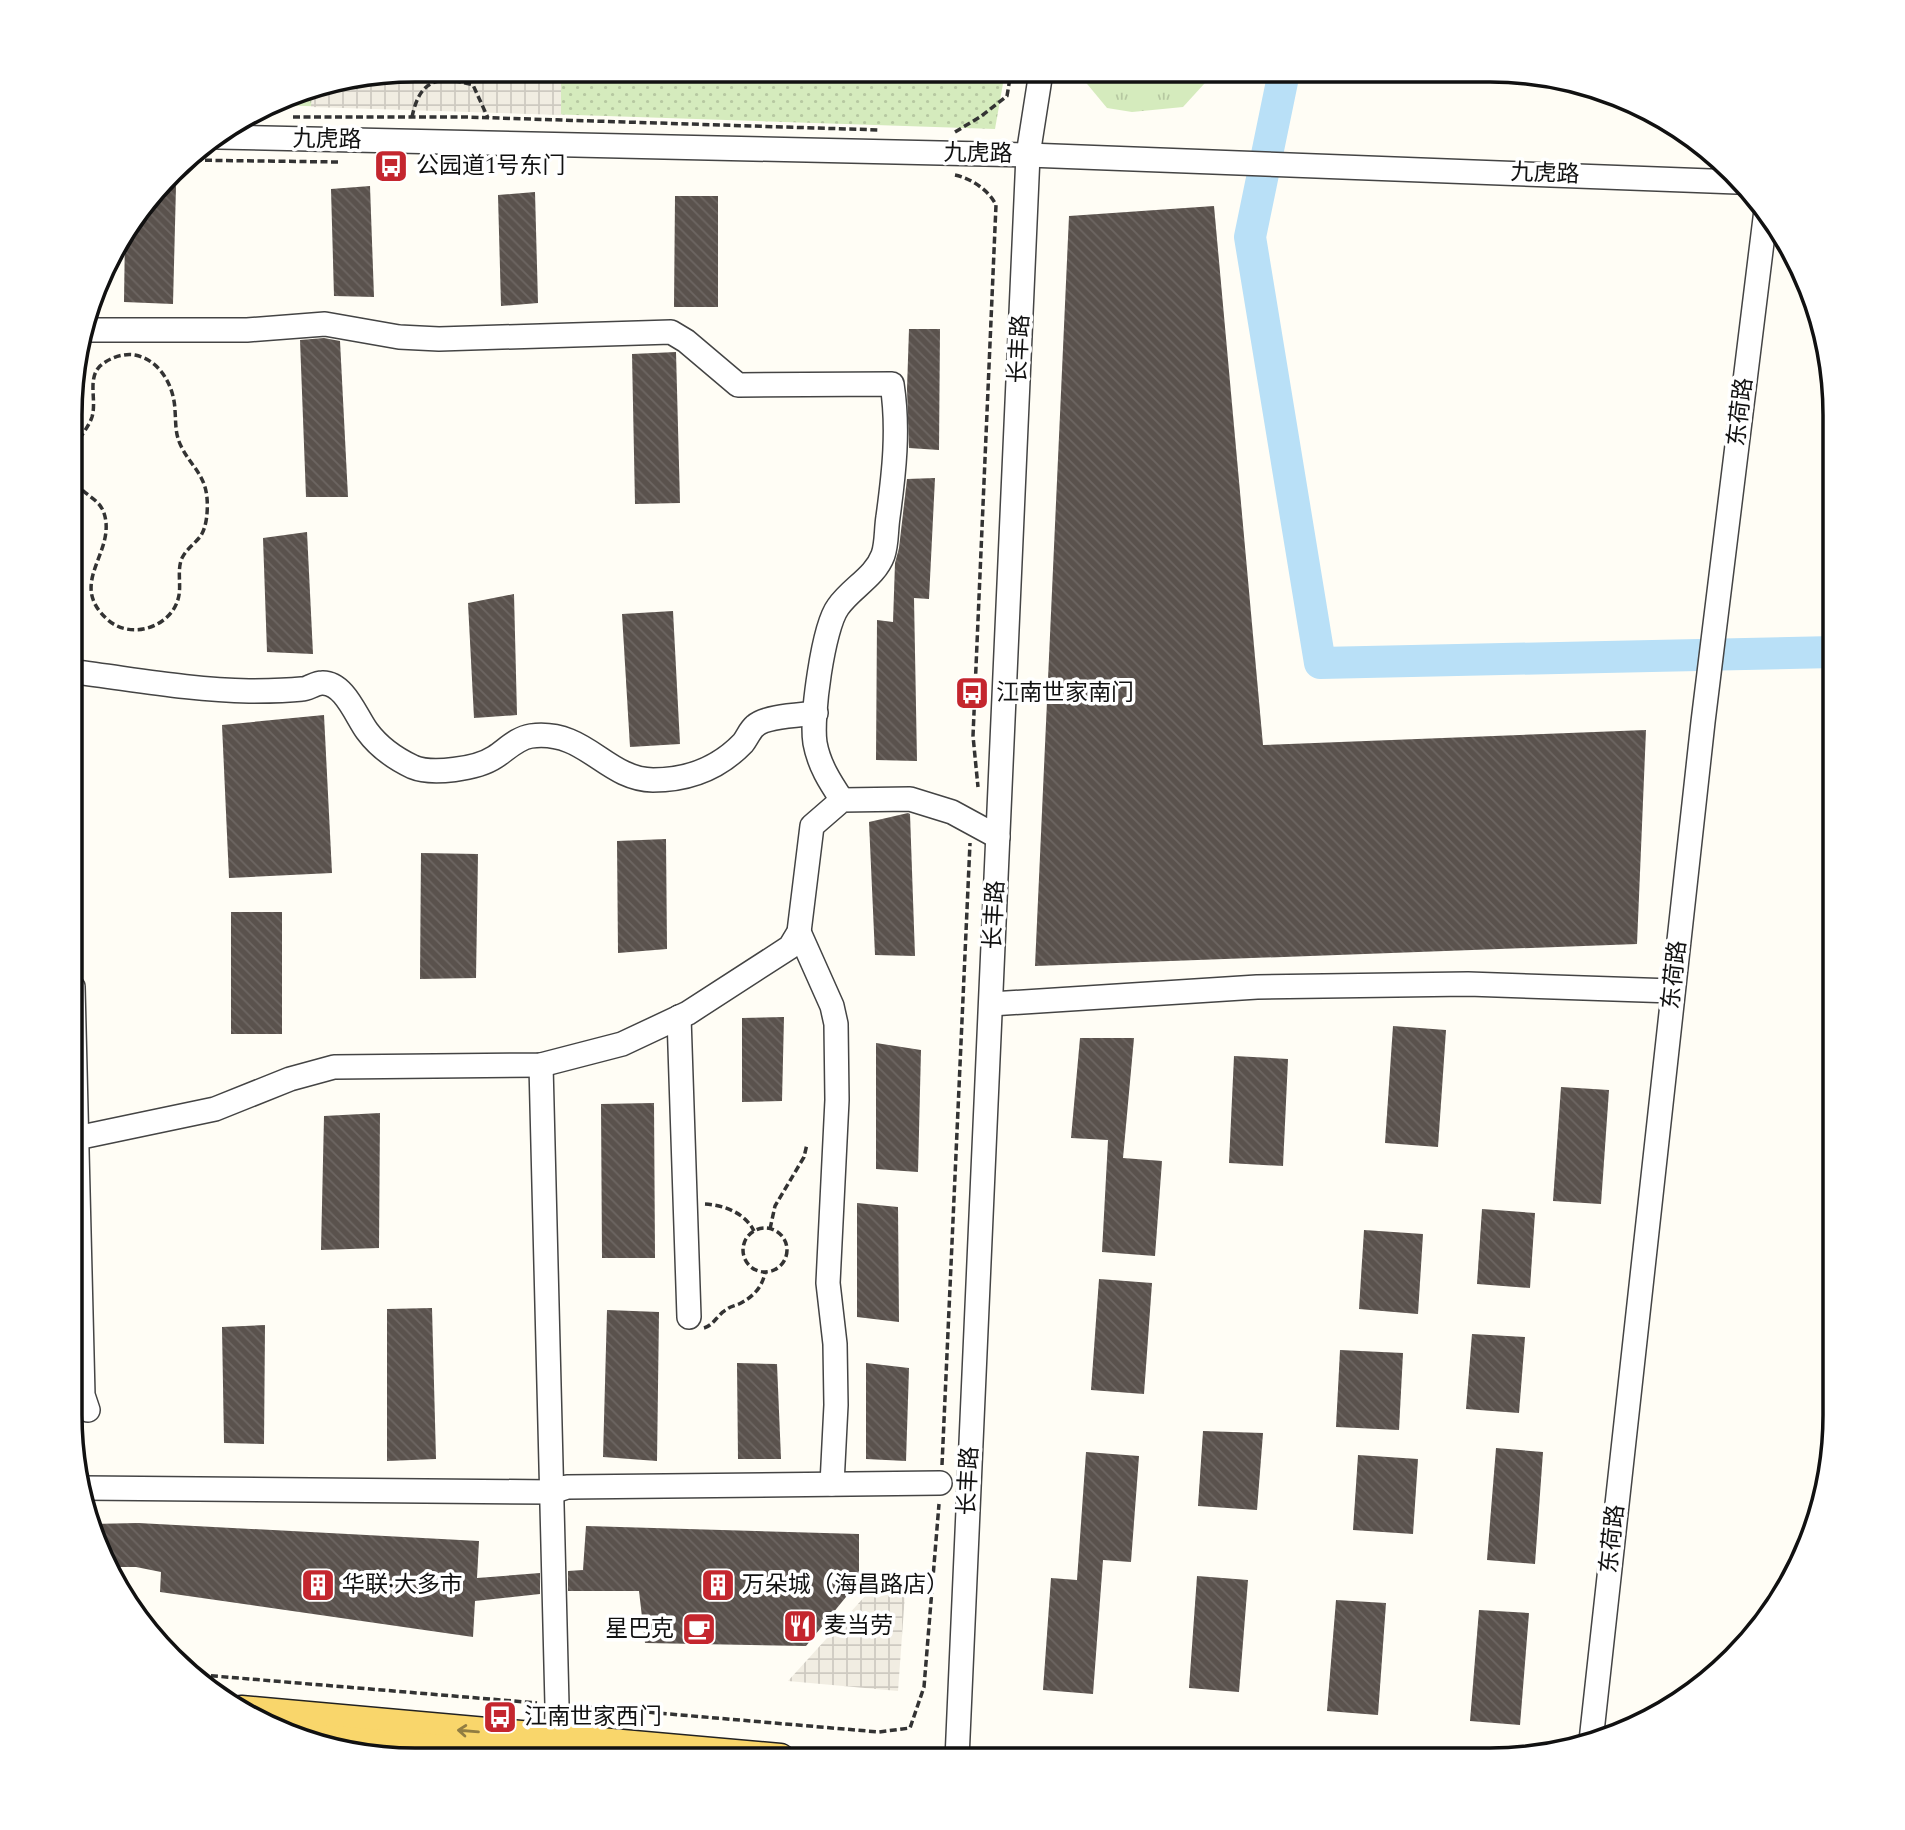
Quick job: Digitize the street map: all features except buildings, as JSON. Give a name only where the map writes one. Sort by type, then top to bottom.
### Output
[{"type":"main road","points":[[273,1715],[518,1748]]},
{"type":"street","name":"长丰路","points":[[957,1748],[1028,155],[1039,82]]},
{"type":"street","name":"九虎路","points":[[231,137],[1028,155],[1726,181]]},
{"type":"street","name":"东荷路","points":[[1592,1731],[1703,722],[1764,226]]},
{"type":"street","points":[[94,330],[247,330],[326,324],[399,337],[439,338],[671,332],[686,341],[738,385],[892,384],[896,409],[894,470],[883,555],[868,578],[838,607],[827,629],[820,670],[815,740],[820,763],[842,800]]},
{"type":"street","points":[[82,673],[247,691],[304,689],[321,683],[335,687],[355,710],[368,732],[386,750],[415,768],[440,770],[469,768],[492,759],[528,736],[552,736],[576,742],[608,765],[650,780],[697,775],[724,759],[743,743],[755,724],[817,713]]},
{"type":"street","points":[[82,1138],[215,1109],[290,1079],[334,1067],[541,1065],[622,1044],[679,1017],[790,947],[799,932],[812,825],[842,800],[910,799],[953,812],[998,837]]},
{"type":"street","points":[[799,932],[832,1006],[836,1024],[837,1100],[828,1283],[835,1345],[836,1405],[832,1484]]},
{"type":"street","points":[[990,1004],[1257,987],[1468,984],[1673,991]]},
{"type":"street","points":[[679,1017],[689,1317]]},
{"type":"street","points":[[541,1065],[557,1704],[555,1748]]},
{"type":"street","points":[[82,1363],[83,1395],[88,1410]]},
{"type":"street","points":[[91,1488],[552,1492],[567,1487],[940,1483]]},
{"type":"path","points":[[412,117],[420,91],[434,82]]},
{"type":"path","points":[[456,82],[473,85],[488,118]]},
{"type":"path","points":[[943,131],[957,132],[1007,96],[1009,82]]},
{"type":"path","points":[[283,117],[488,118],[888,130]]},
{"type":"path","points":[[202,160],[347,162]]},
{"type":"path","points":[[952,174],[966,177],[992,196],[996,205],[973,736],[979,794],[969,849]]},
{"type":"path","points":[[82,492],[94,499],[103,510],[106,527],[104,547],[94,566],[90,586],[96,607],[109,621],[124,629],[141,631],[154,625],[176,607],[180,595],[181,560],[204,531],[207,497],[201,475],[182,448],[175,429],[171,388],[162,371],[147,358],[131,355],[114,357],[98,367],[92,384],[92,417],[83,431]]},
{"type":"path","points":[[770,1229],[775,1206],[804,1157],[807,1143]]},
{"type":"path","points":[[685,1204],[720,1205],[750,1223],[754,1232]]},
{"type":"path","points":[[770,1229],[781,1236],[787,1249],[782,1264],[777,1269],[765,1272],[755,1270],[745,1259],[744,1245],[754,1232],[770,1229]]},
{"type":"path","points":[[689,1317],[703,1329],[710,1326],[728,1307],[740,1304],[754,1294],[762,1285],[765,1272]]},
{"type":"green space","points":[[415,82],[1003,82],[995,129],[294,106],[350,89]]},
{"type":"green space","points":[[1085,82],[1206,82],[1183,107],[1132,112],[1107,108]]},
{"type":"shaded area","points":[[415,82],[561,82],[561,115],[311,107],[311,99],[372,85]]},
{"type":"shaded area","points":[[867,1594],[905,1594],[898,1691],[788,1681]]},
{"type":"waterway","points":[[1282,82],[1250,237],[1320,663],[1823,652]]},
{"type":"place","name":"公园道1号东门","points":[[391,166]]},
{"type":"place","name":"江南世家南门","points":[[972,693]]},
{"type":"place","name":"华联·大多市","points":[[318,1585]]},
{"type":"place","name":"万朵城（海昌路店）","points":[[718,1585]]},
{"type":"place","name":"麦当劳","points":[[800,1626]]},
{"type":"place","name":"星巴克","points":[[699,1629]]},
{"type":"place","name":"江南世家西门","points":[[500,1717]]}]
